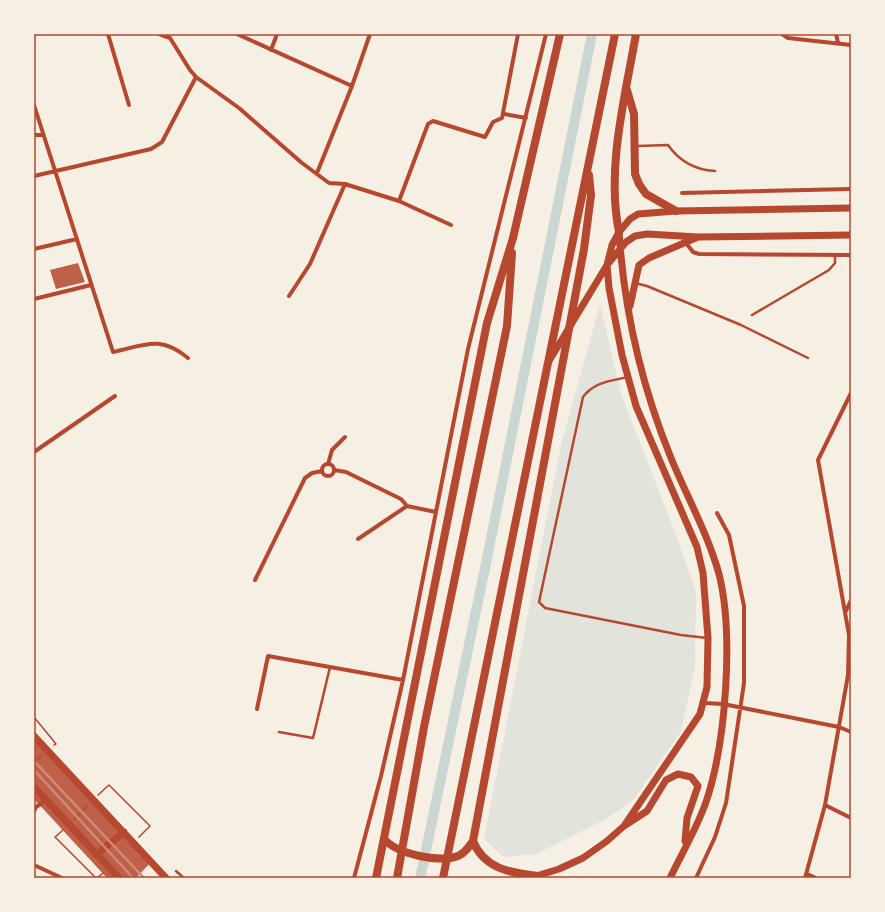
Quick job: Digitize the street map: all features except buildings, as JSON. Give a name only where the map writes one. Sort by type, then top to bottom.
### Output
[{"type":"highway","points":[[376,878],[487,323],[514,238],[560,34]]},
{"type":"highway","points":[[443,878],[545,368],[615,34]]},
{"type":"highway","points":[[619,232],[614,209],[614,182],[626,87],[636,34]]},
{"type":"highway","points":[[626,87],[634,114],[635,174],[639,184],[646,194],[676,211]]},
{"type":"highway","points":[[384,839],[390,846],[405,852],[440,858],[457,856],[468,849],[474,841],[584,249],[591,194],[588,166]]},
{"type":"highway","points":[[397,878],[424,727],[507,326],[514,238]]},
{"type":"highway","points":[[474,841],[478,853],[496,866],[516,874],[534,877]]},
{"type":"main road","points":[[624,826],[694,725],[705,703],[707,687],[708,638],[703,573],[697,547],[636,406],[622,355],[613,310],[607,265],[612,245],[619,232],[630,219],[638,214],[676,211],[851,208]]},
{"type":"main road","points":[[619,232],[629,310],[643,375],[654,413],[671,458],[707,540],[719,574],[723,598],[727,654],[724,704],[714,774],[706,803],[670,878]]},
{"type":"main road","points":[[545,368],[607,265],[620,248],[630,239],[647,234],[698,237],[851,235]]},
{"type":"main road","points":[[629,310],[639,266],[649,258],[698,237]]},
{"type":"main road","points":[[34,736],[166,878]]},
{"type":"main road","points":[[534,877],[559,869],[583,858],[607,841],[624,826],[647,811],[669,778],[676,774],[685,774],[694,778],[698,786],[687,818],[685,845]]},
{"type":"main road","points":[[34,787],[45,801],[119,878]]},
{"type":"main road","points":[[96,855],[124,832]]},
{"type":"street","points":[[108,34],[129,105]]},
{"type":"street","points":[[160,34],[170,38],[190,70],[196,76],[239,108],[302,163],[329,182],[345,184],[399,201],[451,225]]},
{"type":"street","points":[[170,38],[173,34]]},
{"type":"street","points":[[237,34],[352,86]]},
{"type":"street","points":[[272,50],[277,34]]},
{"type":"street","points":[[317,174],[352,86],[370,34]]},
{"type":"street","points":[[399,201],[428,124],[433,121],[485,137],[493,122],[499,120],[504,114],[518,34]]},
{"type":"street","points":[[354,878],[379,783],[403,680],[468,349],[546,34]]},
{"type":"street","points":[[782,34],[788,38],[851,45]]},
{"type":"street","points":[[836,34],[838,43]]},
{"type":"street","points":[[34,176],[151,149],[162,142],[196,76]]},
{"type":"street","points":[[34,105],[113,352],[157,342],[176,348],[188,358]]},
{"type":"street","points":[[504,114],[526,118]]},
{"type":"street","points":[[34,135],[43,134]]},
{"type":"street","points":[[289,296],[310,264],[345,184]]},
{"type":"street","points":[[682,193],[851,189]]},
{"type":"street","points":[[34,249],[77,239]]},
{"type":"street","points":[[686,243],[693,252],[699,254],[851,255]]},
{"type":"street","points":[[34,299],[91,286]]},
{"type":"street","points":[[816,878],[806,876],[825,805],[848,675],[850,654],[849,635],[818,460],[851,393]]},
{"type":"street","points":[[34,452],[115,396]]},
{"type":"street","points":[[322,471],[325,465],[328,464],[332,450],[345,437]]},
{"type":"street","points":[[328,464],[331,465],[334,470],[346,472],[401,499],[407,506],[436,512]]},
{"type":"street","points":[[322,471],[327,476],[333,473],[334,470]]},
{"type":"street","points":[[255,580],[305,478],[312,473],[322,471]]},
{"type":"street","points":[[358,538],[407,506]]},
{"type":"street","points":[[696,878],[715,837],[726,803],[744,683],[744,606],[729,535],[717,513]]},
{"type":"street","points":[[845,611],[851,600]]},
{"type":"street","points":[[257,710],[268,656],[403,680]]},
{"type":"street","points":[[705,703],[724,704],[839,727],[851,732]]},
{"type":"street","points":[[34,812],[36,807],[45,801]]},
{"type":"street","points":[[825,805],[851,818]]},
{"type":"street","points":[[34,865],[62,878]]},
{"type":"lane","points":[[634,146],[668,145],[684,162],[696,168],[716,171]]},
{"type":"lane","points":[[752,315],[829,270],[835,263],[835,256]]},
{"type":"lane","points":[[635,283],[647,286],[741,325],[808,358]]},
{"type":"lane","points":[[628,377],[599,383],[590,388],[583,397],[539,602],[545,608],[681,635],[708,638]]},
{"type":"lane","points":[[279,732],[313,738],[330,667]]},
{"type":"lane","points":[[176,871],[184,878]]},
{"type":"path","points":[[34,717],[56,744]]},
{"type":"path","points":[[98,795],[109,785],[150,826],[133,842]]},
{"type":"path","points":[[71,821],[87,806]]},
{"type":"path","points":[[66,826],[55,837],[96,878]]},
{"type":"shaded area","points":[[600,304],[621,394],[673,527],[696,592],[695,666],[681,732],[634,799],[608,818],[536,854],[504,857],[484,839],[561,445]]},
{"type":"waterway","points":[[426,850],[484,573],[592,34]]},
{"type":"waterway","points":[[420,878],[424,861]]},
{"type":"railway","points":[[34,761],[144,878]]},
{"type":"railway","points":[[34,770],[133,878]]}]
